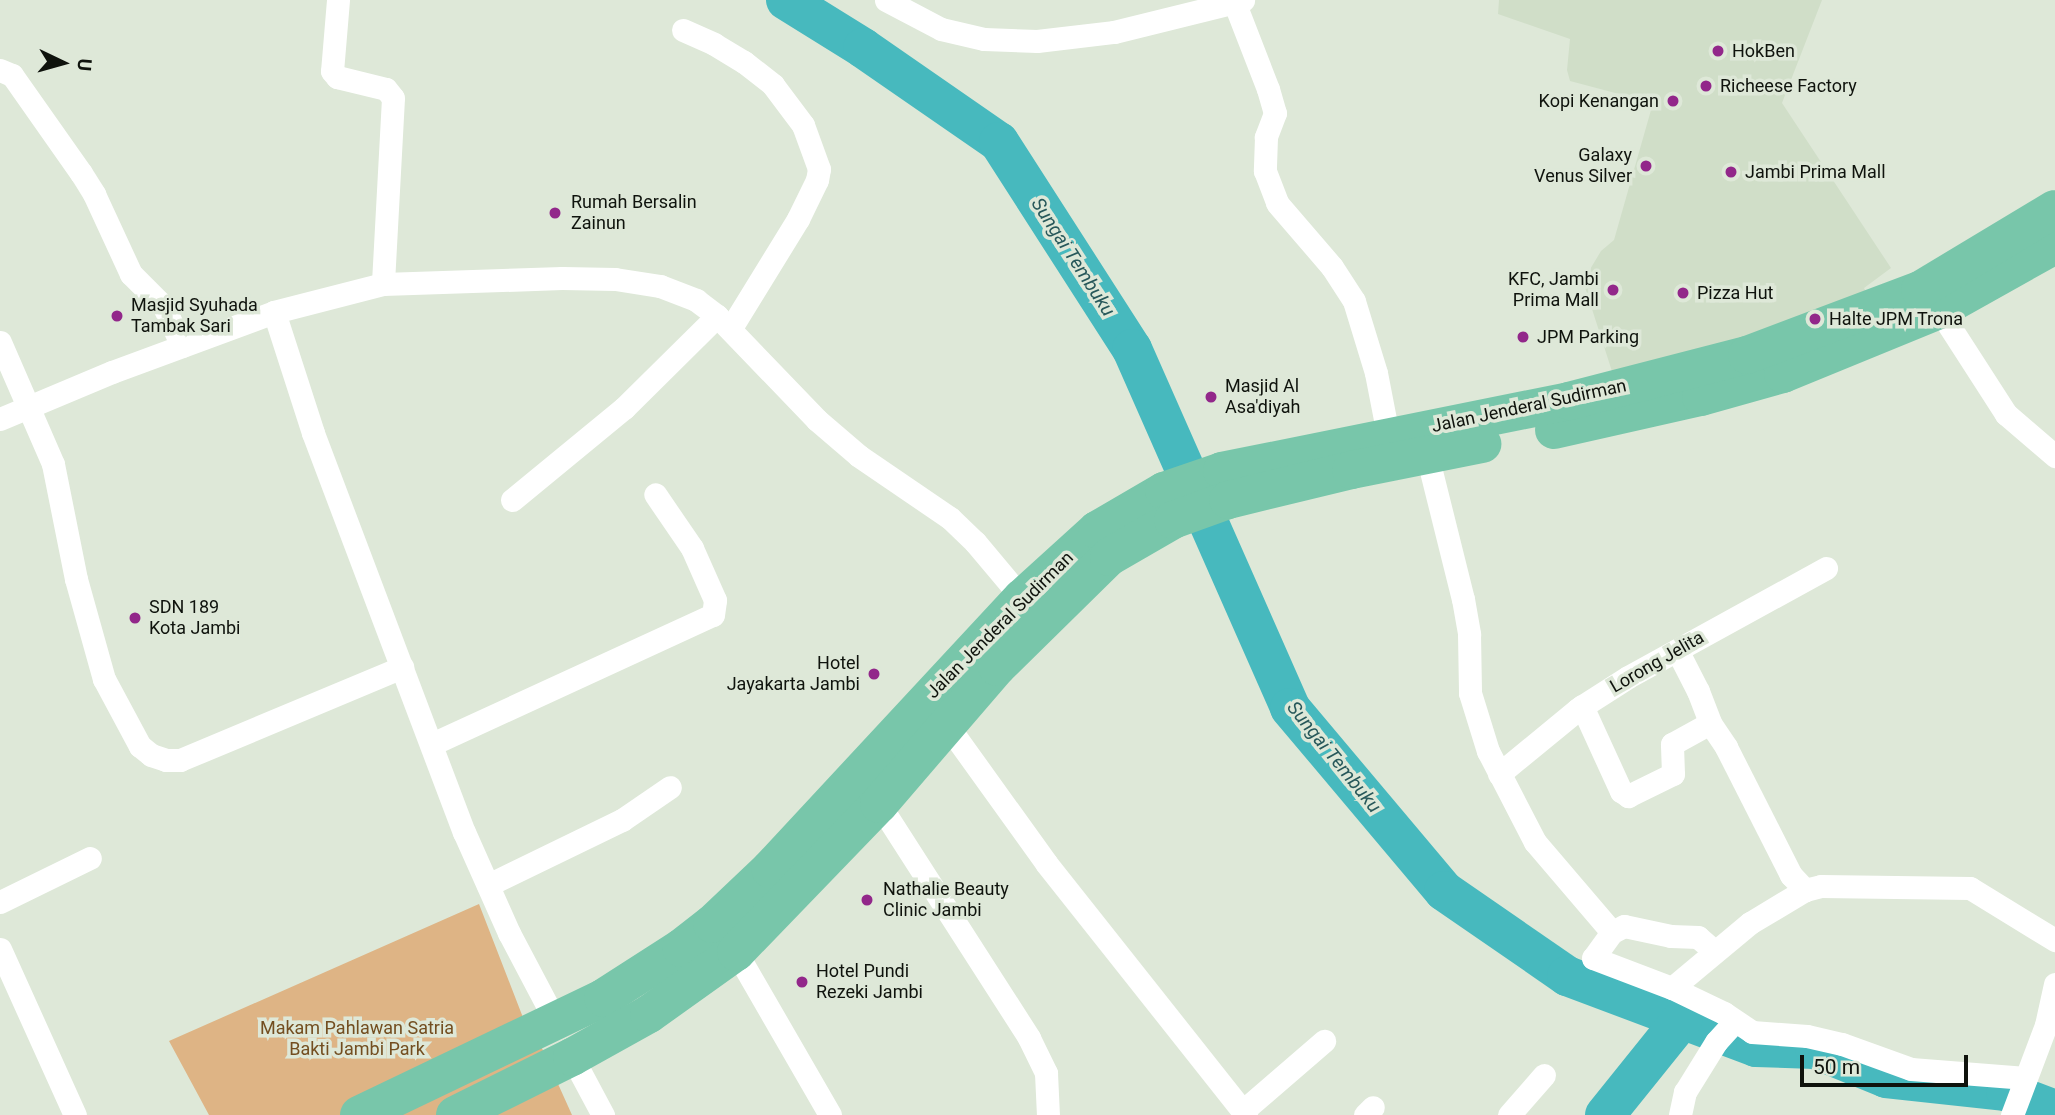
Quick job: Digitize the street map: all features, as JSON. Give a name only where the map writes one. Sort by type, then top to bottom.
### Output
[{"type":"highway","name":"Jalan Jenderal Sudirman","points":[[455,1115],[572,1057],[649,1014],[736,952],[879,804],[947,725],[1022,598],[1097,530],[1225,486],[1388,435],[1569,401],[1747,355],[1920,290],[2052,226]]},
{"type":"highway","name":"Jalan Jenderal Sudirman","points":[[1225,486],[1427,455],[1632,414],[1755,383],[1871,340],[1939,310],[2052,226]]},
{"type":"highway","name":"Jalan Jenderal Sudirman","points":[[359,1115],[472,1058],[556,1022],[645,972],[712,924],[986,656],[1169,505]]},
{"type":"street","points":[[338,0],[332,71],[337,77],[386,89],[393,98],[383,284]]},
{"type":"street","points":[[886,0],[941,29],[985,39],[1037,41],[1114,32],[1240,1],[1275,113],[1266,137],[1265,171],[1277,203],[1332,267],[1354,300],[1376,373],[1388,435]]},
{"type":"street","points":[[512,500],[724,322],[798,219],[817,180],[819,169],[803,125],[773,85],[724,50],[683,30]]},
{"type":"street","points":[[0,70],[12,75],[81,173],[94,194],[131,274],[164,307],[182,346]]},
{"type":"street","points":[[0,419],[112,372],[274,312],[383,284],[615,279],[660,286],[696,300],[724,322],[817,420],[859,456],[950,518],[975,542],[1022,598]]},
{"type":"street","points":[[1939,310],[2006,414],[2055,456]]},
{"type":"street","points":[[274,312],[313,433],[488,885],[509,933],[556,1022]]},
{"type":"street","points":[[0,342],[53,464],[75,579],[104,679],[128,727],[140,746],[151,755],[166,761],[191,757],[402,667]]},
{"type":"street","points":[[1427,455],[1463,599],[1469,634],[1470,693],[1488,751],[1535,842],[1612,932]]},
{"type":"street","points":[[432,744],[713,615],[715,600],[692,548],[655,494]]},
{"type":"street","name":"Lorong Jelita","points":[[1499,774],[1582,706],[1676,650],[1826,568]]},
{"type":"street","points":[[1676,650],[1698,691],[1710,723],[1726,747],[1791,874],[1805,890]]},
{"type":"street","points":[[1582,706],[1621,791],[1628,796],[1674,774],[1672,744],[1710,723]]},
{"type":"street","points":[[947,725],[1046,863],[1245,1113],[1324,1041]]},
{"type":"street","points":[[488,885],[622,820],[670,787]]},
{"type":"street","points":[[879,804],[1029,1038],[1046,1073],[1048,1115]]},
{"type":"street","points":[[0,902],[90,858]]},
{"type":"street","points":[[1672,988],[1750,923],[1805,890],[1821,886],[1970,888],[2055,940]]},
{"type":"street","points":[[1714,951],[1698,937],[1671,936],[1624,926],[1612,932],[1592,958],[1672,988],[1727,1030],[1807,1036],[1842,1044],[1912,1069],[2024,1084]]},
{"type":"street","points":[[0,949],[75,1115]]},
{"type":"street","points":[[736,952],[830,1115]]},
{"type":"street","points":[[2012,1114],[2046,1025],[2055,984]]},
{"type":"street","points":[[1680,1115],[1685,1092],[1727,1030]]},
{"type":"street","points":[[572,1057],[603,1115]]},
{"type":"street","points":[[1509,1115],[1544,1075]]},
{"type":"shaded area","name":"Jambi Prima Mall","points":[[1499,0],[1822,0],[1782,103],[1891,268],[1864,288],[1874,307],[1617,387],[1583,281],[1601,251],[1614,240],[1653,103],[1570,81],[1567,70],[1570,39],[1498,14]]},
{"type":"green space","name":"Makam Pahlawan Satria Bakti Jambi Park","points":[[479,904],[529,1033],[536,1035],[572,1115],[209,1115],[169,1041]]},
{"type":"waterway","name":"Sungai Tembuku","points":[[786,0],[863,48],[999,142],[1132,349],[1290,708],[1444,891],[1567,976],[1756,1047],[1815,1049],[1886,1078],[2006,1091],[2055,1110]]},
{"type":"waterway","points":[[1605,1115],[1683,1018]]},
{"type":"place","name":"HokBen","points":[[1718,51]]},
{"type":"place","name":"Richeese Factory","points":[[1706,86]]},
{"type":"place","name":"Kopi Kenangan","points":[[1673,101]]},
{"type":"place","name":"Galaxy Venus Silver","points":[[1646,166]]},
{"type":"place","name":"Jambi Prima Mall","points":[[1731,172]]},
{"type":"place","name":"Rumah Bersalin Zainun","points":[[555,213]]},
{"type":"place","name":"KFC, Jambi Prima Mall","points":[[1613,290]]},
{"type":"place","name":"Pizza Hut","points":[[1683,293]]},
{"type":"place","name":"Masjid Syuhada Tambak Sari","points":[[117,316]]},
{"type":"place","name":"Halte JPM Trona","points":[[1815,319]]},
{"type":"place","name":"JPM Parking","points":[[1523,337]]},
{"type":"place","name":"Masjid Al Asa'diyah","points":[[1211,397]]},
{"type":"place","name":"SDN 189 Kota Jambi","points":[[135,618]]},
{"type":"place","name":"Hotel Jayakarta Jambi","points":[[874,674]]},
{"type":"place","name":"Nathalie Beauty Clinic Jambi","points":[[867,900]]},
{"type":"place","name":"Hotel Pundi Rezeki Jambi","points":[[802,982]]}]
